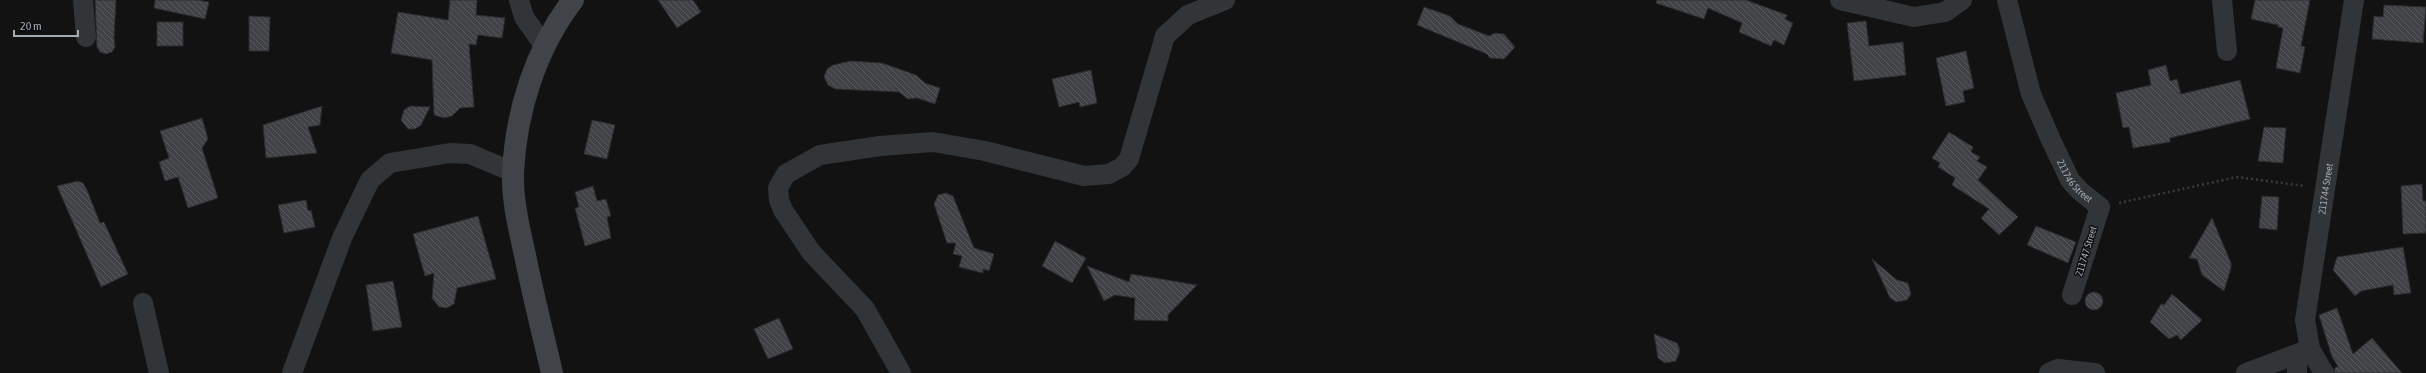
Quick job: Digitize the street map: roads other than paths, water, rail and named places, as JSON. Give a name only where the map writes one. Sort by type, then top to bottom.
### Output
[{"type":"street","points":[[83,0],[86,37]]},
{"type":"street","points":[[519,0],[524,17],[545,47]]},
{"type":"street","points":[[552,373],[518,221],[513,172],[520,118],[532,74],[560,16],[573,0]]},
{"type":"street","points":[[901,373],[866,309],[811,252],[784,210],[779,200],[778,188],[786,174],[820,155],[880,146],[933,142],[985,151],[1084,176],[1109,174],[1122,167],[1129,159],[1165,36],[1188,15],[1225,0]]},
{"type":"street","points":[[1840,0],[1914,17],[1945,12],[1962,0]]},
{"type":"street","name":"211746 Street","points":[[2007,0],[2031,94],[2050,140],[2070,180],[2080,191],[2100,207]]},
{"type":"street","points":[[2222,0],[2228,51]]},
{"type":"street","name":"211744 Street","points":[[2324,373],[2301,359],[2305,320],[2354,0]]},
{"type":"street","points":[[292,373],[342,238],[370,180],[390,163],[450,153],[470,154],[513,172]]},
{"type":"street","name":"211747 Street","points":[[2072,295],[2100,207]]},
{"type":"street","points":[[143,303],[159,373]]},
{"type":"street","points":[[2246,373],[2301,359]]},
{"type":"street","points":[[2049,373],[2058,369],[2095,373]]}]
